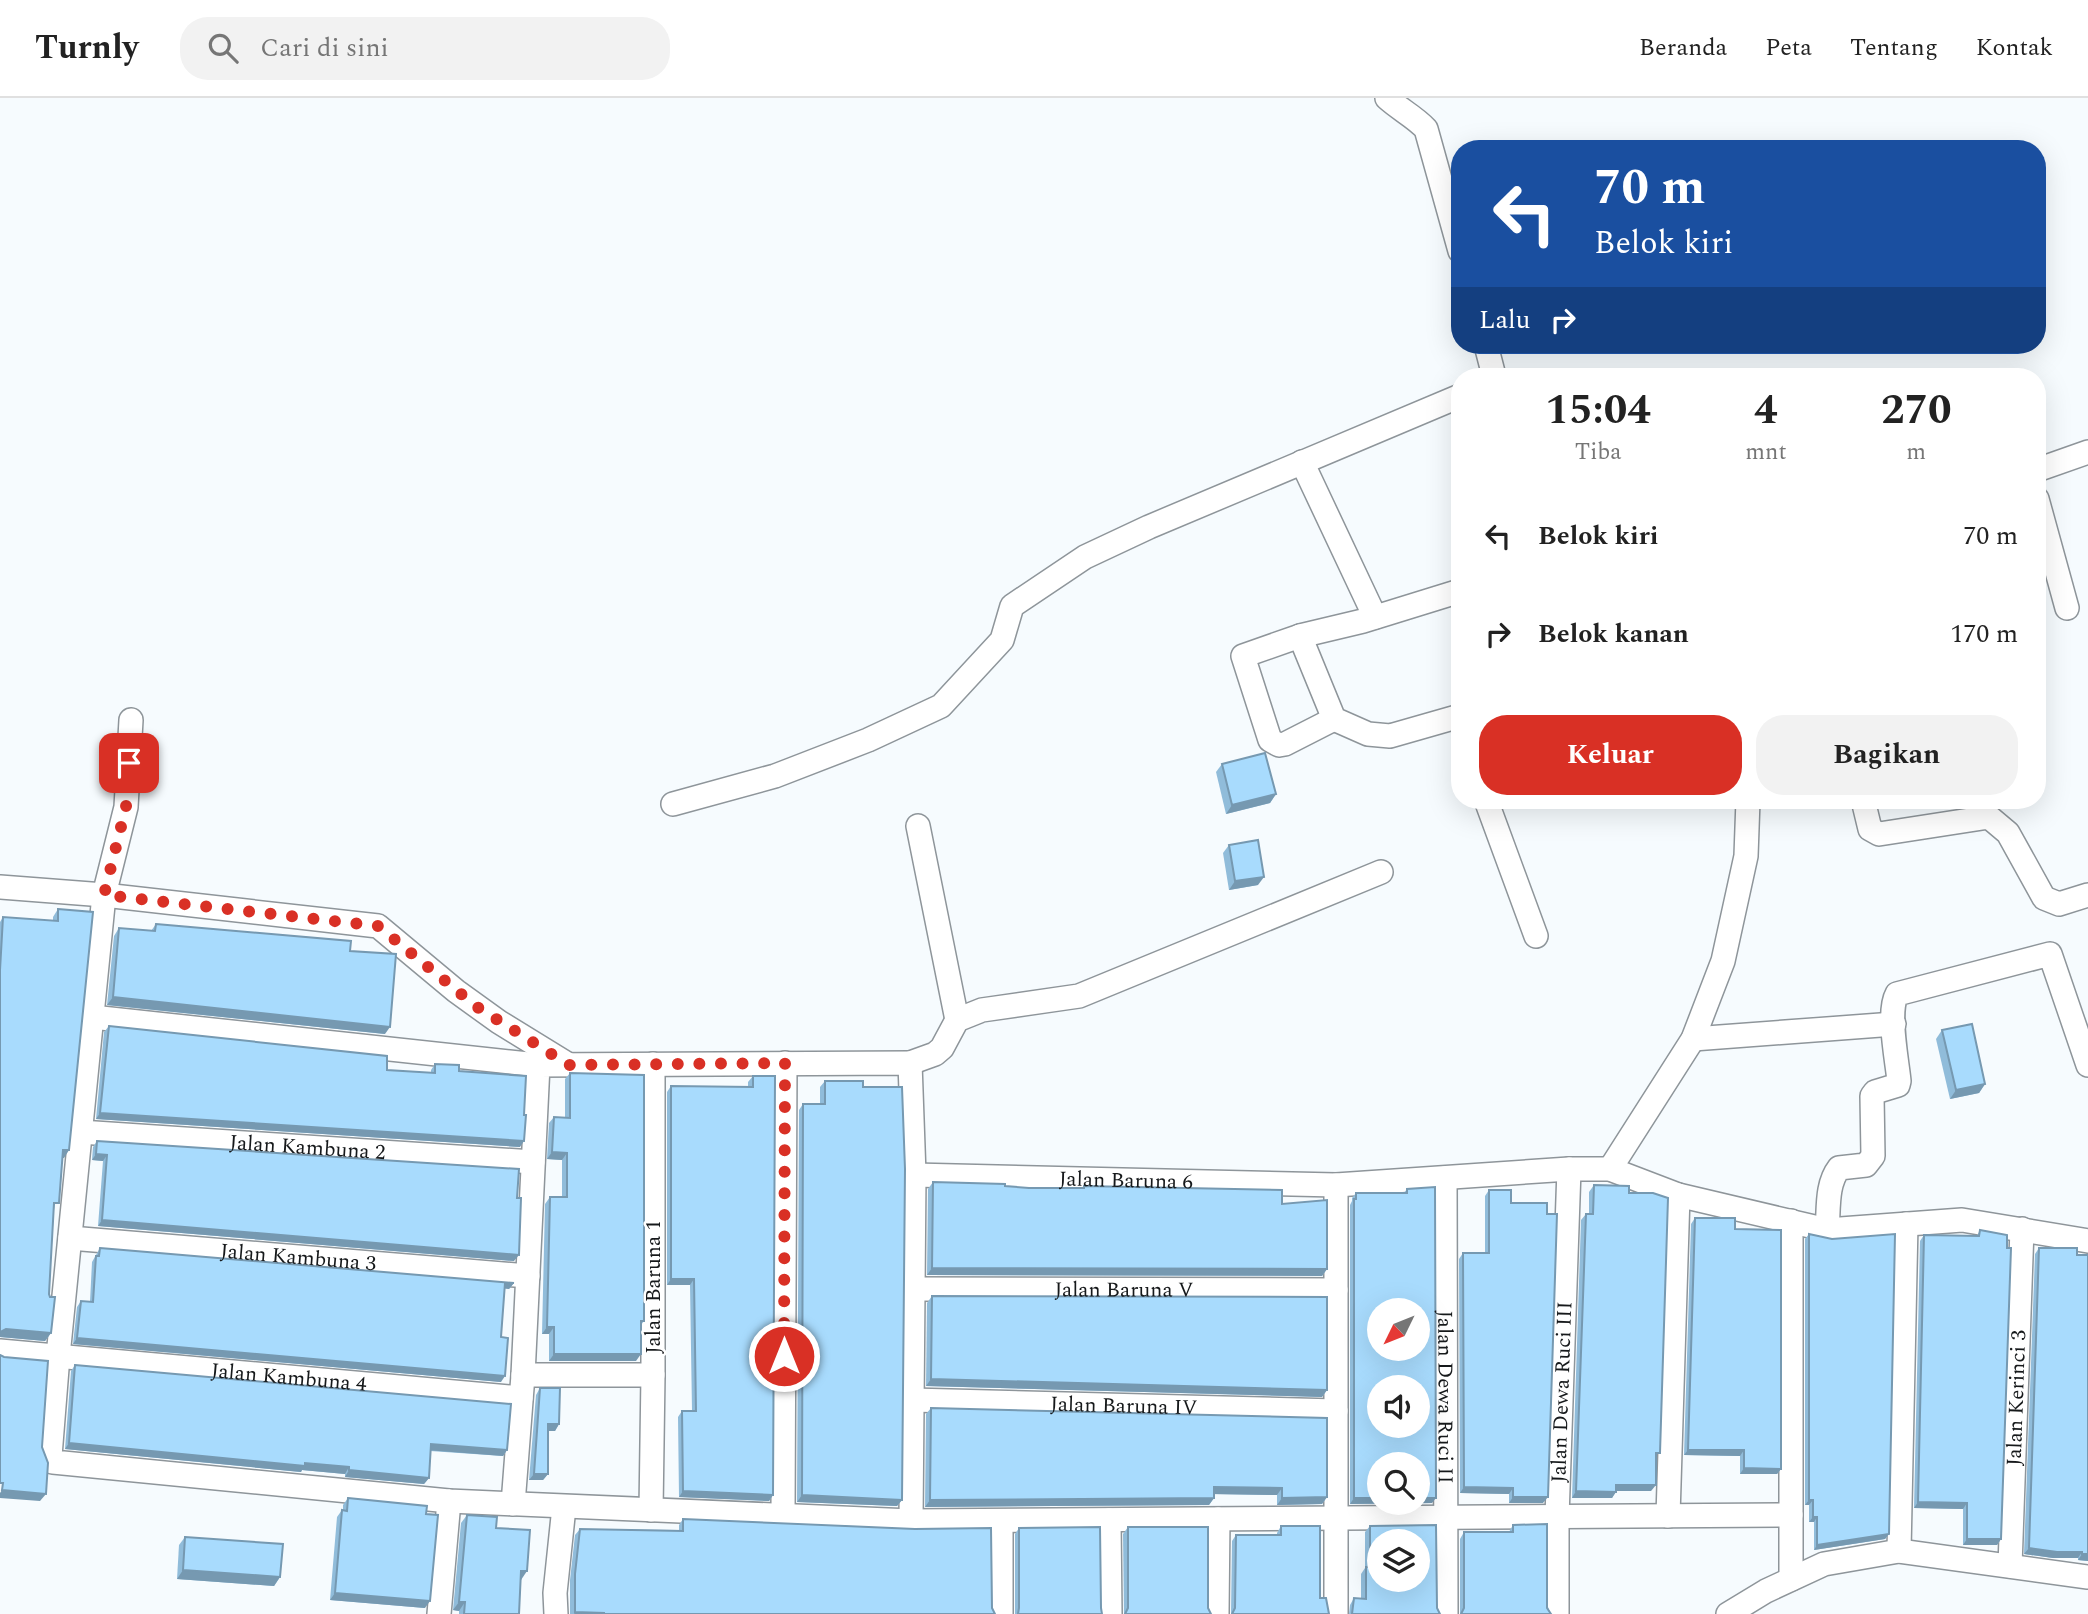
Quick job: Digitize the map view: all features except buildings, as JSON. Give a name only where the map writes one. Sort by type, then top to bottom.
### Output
[{"type":"street","points":[[1387,98],[1426,129],[1451,219]]},
{"type":"street","points":[[673,804],[775,776],[869,740],[941,706],[1002,640],[1012,606],[1085,557],[1451,400]]},
{"type":"street","points":[[2046,467],[2088,452]]},
{"type":"street","points":[[1302,462],[1375,617]]},
{"type":"street","points":[[2046,532],[2067,608]]},
{"type":"street","points":[[1334,719],[1286,744],[1279,745],[1270,740],[1242,657],[1300,636],[1451,594]]},
{"type":"street","points":[[1300,636],[1334,719],[1368,734],[1390,736],[1451,723]]},
{"type":"street","points":[[131,720],[126,807],[104,895],[58,1356],[50,1456],[53,1462],[449,1501],[911,1521],[1791,1515]]},
{"type":"street","points":[[1489,809],[1536,936]]},
{"type":"street","points":[[1748,809],[1746,856],[1723,961],[1693,1039],[1610,1169],[1678,1195],[1827,1230],[1962,1220],[2088,1241]]},
{"type":"street","points":[[1866,809],[1870,829],[1876,833],[1959,811],[1989,817],[2008,833],[2044,898],[2059,904],[2088,895]]},
{"type":"street","points":[[918,826],[957,1020]]},
{"type":"street","points":[[92,1017],[538,1065],[910,1063],[938,1051],[957,1020],[982,1010],[1079,996],[1381,872]]},
{"type":"street","points":[[0,887],[104,895],[378,926],[477,1007],[569,1065]]},
{"type":"street","points":[[1827,1230],[1831,1182],[1835,1174],[1839,1168],[1866,1165],[1873,1156],[1872,1096],[1875,1092],[1898,1085],[1895,998],[1902,992],[2050,954],[2088,1065]]},
{"type":"street","points":[[1693,1039],[1894,1024]]},
{"type":"street","points":[[783,1516],[785,1063]]},
{"type":"street","points":[[910,1063],[914,1175],[911,1521]]},
{"type":"street","name":"Jalan Baruna 1","points":[[651,1510],[653,1064]]},
{"type":"street","points":[[513,1504],[523,1375],[538,1065]]},
{"type":"street","name":"Jalan Kambuna 2","points":[[80,1132],[533,1162]]},
{"type":"street","name":"Jalan Baruna 6","points":[[914,1175],[1336,1185],[1569,1169],[1610,1169]]},
{"type":"street","name":"Jalan Dewa Ruci III","points":[[1557,1614],[1569,1169]]},
{"type":"street","name":"Jalan Dewa Ruci II","points":[[1445,1178],[1446,1614]]},
{"type":"street","points":[[1336,1185],[1336,1614]]},
{"type":"street","points":[[1668,1516],[1678,1195]]},
{"type":"street","points":[[1791,1221],[1791,1579]]},
{"type":"street","points":[[1899,1551],[1906,1224]]},
{"type":"street","name":"Jalan Kerinci 3","points":[[2010,1566],[2022,1229]]},
{"type":"street","name":"Jalan Kambuna 3","points":[[70,1238],[528,1276]]},
{"type":"street","name":"Jalan Baruna V","points":[[912,1289],[1336,1290]]},
{"type":"street","name":"Jalan Kambuna 4","points":[[0,1351],[521,1398]]},
{"type":"street","points":[[523,1375],[653,1375]]},
{"type":"street","name":"Jalan Baruna IV","points":[[912,1400],[1336,1411]]},
{"type":"street","points":[[439,1614],[449,1501]]},
{"type":"street","points":[[556,1614],[555,1594],[564,1507]]},
{"type":"street","points":[[1217,1614],[1218,1519]]},
{"type":"street","points":[[1110,1520],[1110,1614]]},
{"type":"street","points":[[1000,1614],[1001,1521]]},
{"type":"street","points":[[1728,1614],[1824,1564],[1899,1551],[2088,1577]]},
{"type":"route","points":[[129,763],[126,807],[104,895],[378,926],[477,1007],[569,1065],[785,1063],[784,1356]]}]
